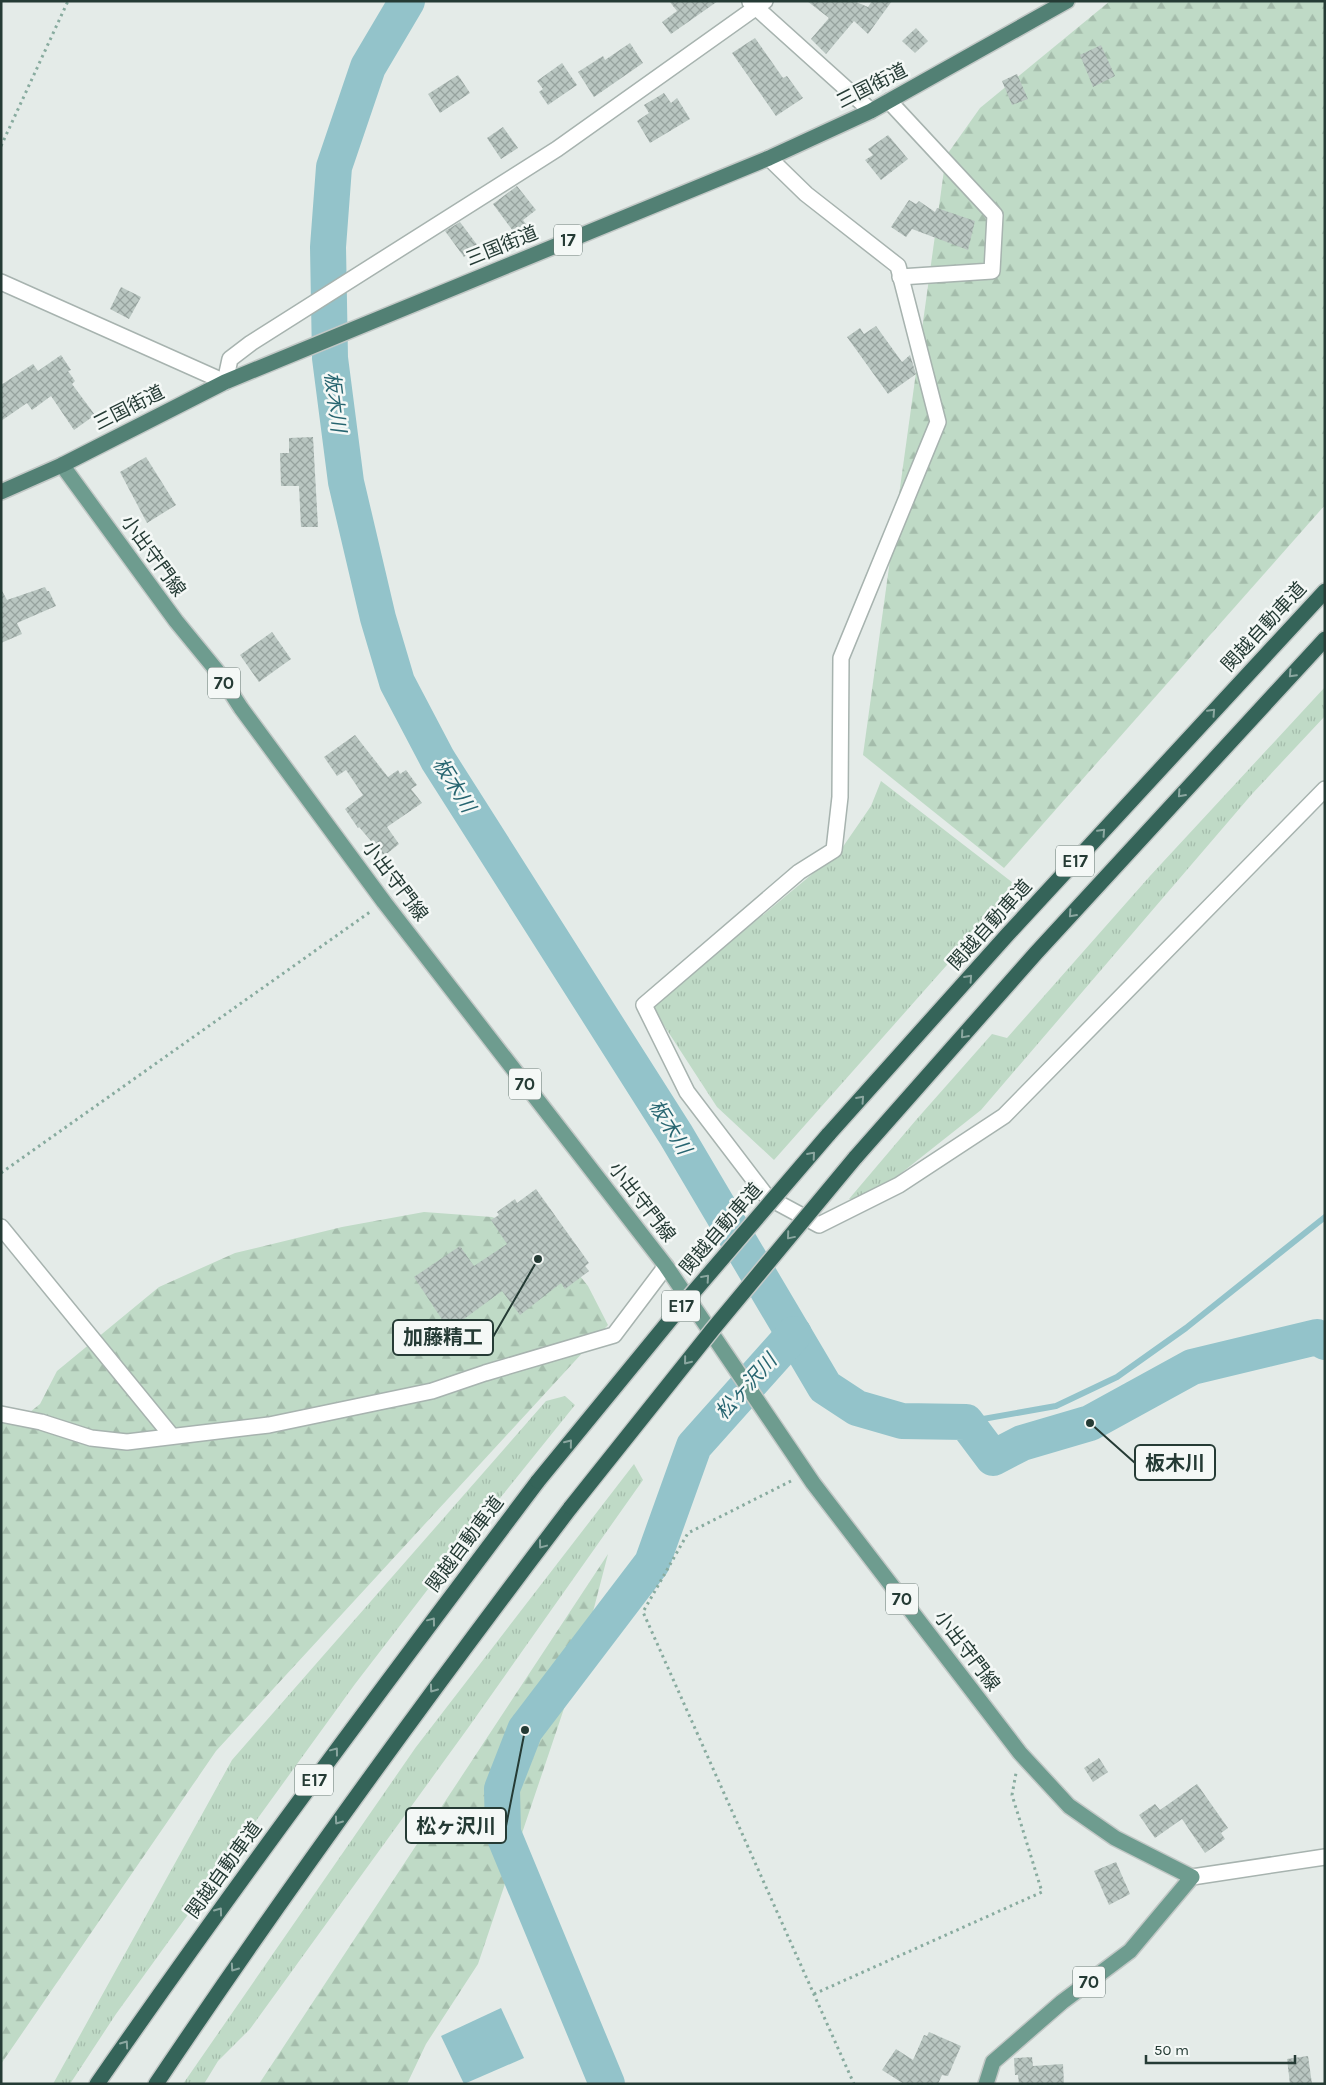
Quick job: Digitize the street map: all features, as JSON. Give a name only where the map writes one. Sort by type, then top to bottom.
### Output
[{"type":"highway","name":"三国街道","points":[[1,492],[62,465],[225,382],[769,158],[889,102],[1067,1]]},
{"type":"highway","name":"関越自動車道","points":[[97,2084],[166,1984],[294,1807],[538,1481],[679,1308],[828,1135],[1008,934],[1325,591]]},
{"type":"highway","name":"E17","points":[[156,2084],[325,1838],[448,1669],[571,1506],[712,1329],[855,1158],[1036,953],[1325,639]]},
{"type":"main road","name":"小出守門線","points":[[62,465],[176,621],[217,671],[241,708],[384,902],[666,1266],[807,1473],[1020,1753],[1069,1806],[1115,1838],[1192,1877]]},
{"type":"main road","name":"70","points":[[986,2084],[993,2062],[1062,2002],[1130,1951],[1192,1877]]},
{"type":"street","points":[[1,282],[225,382],[230,359],[251,343],[557,149],[757,4],[871,111]]},
{"type":"street","points":[[889,102],[995,216],[992,271],[900,277]]},
{"type":"street","points":[[769,158],[806,194],[898,266],[938,422],[841,658],[840,797],[834,850],[799,872],[644,1005],[687,1092],[767,1197],[819,1225],[899,1185],[1004,1116],[1325,789]]},
{"type":"street","points":[[1,1227],[171,1436]]},
{"type":"street","points":[[1,1414],[41,1422],[91,1438],[126,1442],[269,1424],[432,1391],[485,1373],[614,1335],[666,1266]]},
{"type":"street","points":[[1192,1877],[1325,1857]]},
{"type":"path","points":[[1,146],[68,1]]},
{"type":"path","points":[[1,1173],[384,902]]},
{"type":"path","points":[[807,1473],[688,1534],[643,1612],[854,2084]]},
{"type":"path","points":[[814,1994],[1042,1892],[1012,1795],[1020,1753]]},
{"type":"green space","points":[[1110,1],[1325,1],[1325,505],[1004,868],[863,755],[946,156],[980,108]]},
{"type":"green space","points":[[1325,687],[1325,716],[1252,794],[981,1110],[876,1193],[859,1200],[849,1199],[992,1034],[1007,1038],[1150,876]]},
{"type":"green space","points":[[881,781],[1017,886],[774,1160],[717,1107],[652,1007],[840,851],[871,806]]},
{"type":"green space","points":[[424,1212],[492,1217],[551,1240],[588,1286],[608,1325],[216,1751],[1,2064],[1,1419],[20,1420],[40,1404],[57,1371],[159,1287],[235,1253],[342,1227]]},
{"type":"green space","points":[[565,1396],[575,1405],[455,1554],[355,1684],[116,2014],[70,2084],[53,2084],[232,1760],[546,1401]]},
{"type":"green space","points":[[634,1464],[643,1480],[468,1728],[250,2029],[218,2061],[204,2084],[183,2084],[416,1747]]},
{"type":"green space","points":[[608,1554],[581,1658],[478,1964],[426,2044],[407,2084],[259,2084]]},
{"type":"water","points":[[501,2008],[524,2058],[464,2084],[441,2036]]},
{"type":"building","points":[[669,1],[718,1],[671,34],[662,22],[677,11]]},
{"type":"building","points":[[807,1],[854,1],[868,7],[872,1],[892,1],[868,34],[854,21],[826,54],[811,39],[829,18]]},
{"type":"building","points":[[916,28],[928,41],[915,53],[902,41]]},
{"type":"building","points":[[755,38],[783,78],[787,76],[803,98],[776,116],[732,53]]},
{"type":"building","points":[[630,43],[643,63],[594,97],[578,72],[603,56],[605,60]]},
{"type":"building","points":[[1101,45],[1115,76],[1093,87],[1080,55]]},
{"type":"building","points":[[562,63],[577,85],[548,105],[539,92],[543,89],[537,81]]},
{"type":"building","points":[[1017,74],[1028,99],[1012,105],[1002,81]]},
{"type":"building","points":[[458,75],[470,93],[440,113],[428,94]]},
{"type":"building","points":[[664,93],[671,103],[677,98],[690,119],[650,143],[637,121],[649,113],[644,105]]},
{"type":"building","points":[[503,127],[518,148],[501,159],[487,138]]},
{"type":"building","points":[[888,135],[908,159],[881,180],[865,160],[873,155],[868,149]]},
{"type":"building","points":[[517,186],[536,210],[523,220],[528,227],[516,235],[493,204]]},
{"type":"building","points":[[909,200],[916,204],[919,201],[935,212],[937,208],[975,221],[968,250],[912,229],[906,237],[891,227]]},
{"type":"building","points":[[460,222],[478,246],[464,257],[445,231]]},
{"type":"building","points":[[121,287],[141,297],[129,319],[110,309]]},
{"type":"building","points":[[876,326],[902,362],[910,355],[916,374],[888,394],[847,337],[860,328],[864,334]]},
{"type":"building","points":[[61,355],[71,370],[68,371],[75,381],[72,384],[95,415],[74,430],[51,396],[32,410],[27,403],[1,421],[1,385],[33,364],[38,371]]},
{"type":"building","points":[[313,437],[318,527],[301,527],[299,486],[281,486],[280,453],[289,453],[289,438]]},
{"type":"building","points":[[146,457],[176,505],[147,523],[120,472]]},
{"type":"building","points":[[45,587],[56,606],[17,623],[22,634],[1,643],[1,589],[7,600]]},
{"type":"building","points":[[272,632],[291,659],[259,682],[240,655]]},
{"type":"building","points":[[355,735],[388,777],[398,770],[400,774],[406,770],[417,785],[411,789],[422,803],[387,827],[399,844],[384,856],[358,828],[345,809],[363,795],[346,770],[337,776],[324,757]]},
{"type":"building","points":[[536,1189],[589,1263],[585,1266],[589,1271],[565,1289],[561,1283],[520,1315],[502,1291],[449,1330],[414,1277],[460,1246],[474,1266],[507,1244],[491,1220],[499,1215],[497,1212],[515,1199],[517,1203]]},
{"type":"building","points":[[1099,1758],[1108,1772],[1093,1782],[1084,1768]]},
{"type":"building","points":[[1197,1784],[1228,1828],[1221,1833],[1225,1839],[1205,1853],[1182,1819],[1155,1838],[1139,1815],[1155,1804],[1160,1810]]},
{"type":"building","points":[[1116,1862],[1130,1894],[1109,1905],[1094,1871]]},
{"type":"building","points":[[929,2032],[961,2046],[948,2076],[942,2075],[938,2084],[904,2084],[882,2070],[896,2049],[913,2060],[924,2035],[927,2036]]},
{"type":"building","points":[[1308,2056],[1312,2084],[1290,2084],[1287,2059]]},
{"type":"building","points":[[1032,2057],[1033,2066],[1063,2064],[1064,2084],[1019,2084],[1018,2075],[1015,2075],[1014,2058]]},
{"type":"waterway","name":"板木川","points":[[407,1],[368,67],[334,167],[328,247],[330,358],[346,482],[378,618],[397,682],[438,760],[676,1135],[825,1387],[857,1408],[902,1421],[966,1422],[993,1458],[1022,1443],[1090,1423],[1192,1367],[1317,1337],[1325,1342]]},
{"type":"waterway","points":[[966,1422],[1056,1406],[1117,1377],[1186,1328],[1325,1217]]},
{"type":"waterway","name":"松ヶ沢川","points":[[607,2084],[503,1833],[502,1789],[525,1730],[652,1563],[694,1446],[794,1334]]},
{"type":"place","name":"加藤精工","points":[[538,1259]]},
{"type":"place","name":"板木川","points":[[1090,1423]]},
{"type":"place","name":"松ヶ沢川","points":[[525,1730]]}]
